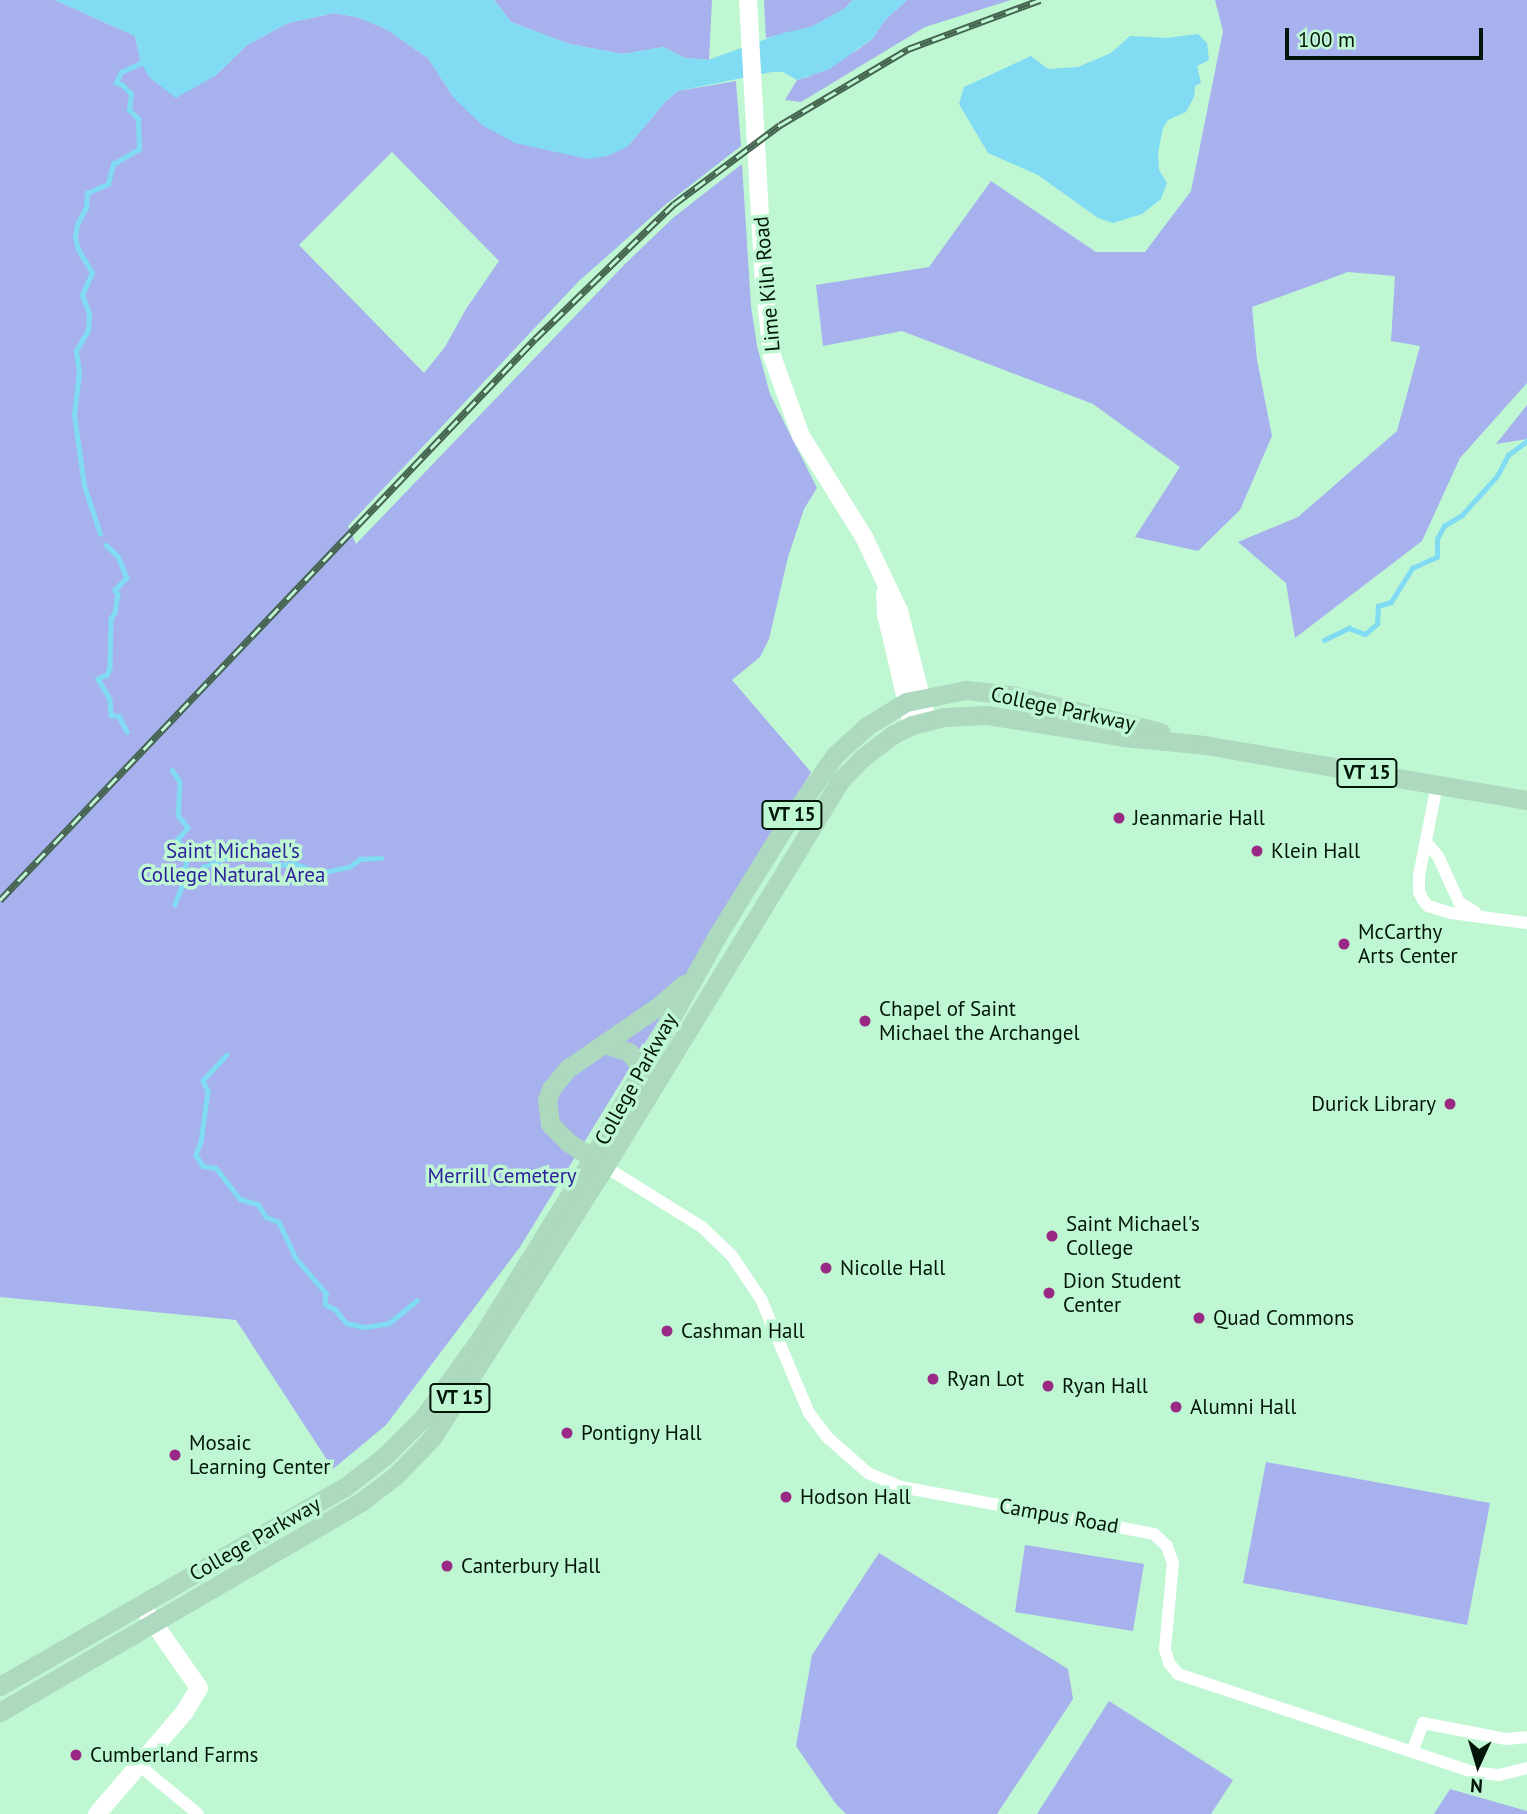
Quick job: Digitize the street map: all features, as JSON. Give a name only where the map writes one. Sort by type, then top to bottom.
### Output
[{"type":"main road","name":"Lime Kiln Road","points":[[748,0],[757,169],[772,356],[802,436],[865,538],[899,611],[913,700],[920,723]]},
{"type":"main road","name":"College Parkway","points":[[0,1712],[362,1501],[395,1476],[422,1450],[454,1407],[598,1163],[642,1066],[785,826],[835,755],[867,726],[913,700],[966,690],[1011,695],[1132,723],[1205,745]]},
{"type":"main road","name":"College Parkway","points":[[0,1686],[345,1487],[404,1438],[456,1374],[653,1086],[840,781],[850,768],[878,745],[920,723],[987,715],[1125,737],[1205,745],[1527,800]]},
{"type":"main road","points":[[598,1163],[550,1124],[547,1100],[558,1078],[660,1005],[699,968]]},
{"type":"main road","points":[[604,1044],[629,1052],[642,1066],[653,1086]]},
{"type":"main road","points":[[97,1814],[191,1705],[199,1688],[141,1605]]},
{"type":"main road","points":[[19,1675],[19,1701]]},
{"type":"street","points":[[1437,785],[1419,875],[1419,892],[1423,900],[1428,906],[1444,911],[1527,923]]},
{"type":"street","points":[[1427,843],[1438,856],[1459,902],[1471,911],[1489,916]]},
{"type":"street","name":"Campus Road","points":[[598,1163],[672,1206],[722,1244],[761,1299],[809,1413],[827,1437],[868,1473],[901,1487],[1154,1534],[1167,1546],[1173,1563],[1165,1649],[1168,1663],[1178,1674],[1479,1774],[1507,1774],[1527,1768]]},
{"type":"street","points":[[1412,1752],[1423,1723],[1496,1738],[1527,1737]]},
{"type":"street","points":[[140,1766],[198,1814]]},
{"type":"green space","points":[[0,0],[55,0],[135,36],[141,63],[215,76],[247,45],[288,23],[334,13],[357,17],[386,29],[428,58],[454,98],[627,147],[666,101],[678,91],[736,81],[741,146],[665,205],[579,281],[348,526],[356,544],[625,264],[674,217],[742,164],[751,306],[757,346],[770,394],[817,488],[804,509],[788,557],[769,639],[760,657],[732,680],[811,772],[520,1247],[386,1425],[333,1469],[236,1320],[0,1297]],"holes":[[[392,152],[499,261],[466,309],[445,347],[424,373],[299,245]]]},
{"type":"green space","points":[[494,0],[712,0],[709,60],[685,58],[663,47],[623,54],[569,44],[511,22]]},
{"type":"green space","points":[[764,0],[853,0],[844,9],[811,27],[766,38]]},
{"type":"green space","points":[[907,0],[1011,0],[925,27],[801,102],[785,100],[797,80],[808,77],[856,51],[873,38],[885,20]]},
{"type":"green space","points":[[1215,0],[1527,0],[1527,383],[1460,458],[1422,541],[1295,638],[1286,583],[1238,542],[1298,517],[1397,431],[1420,346],[1391,341],[1395,276],[1348,272],[1252,307],[1257,360],[1272,436],[1240,510],[1198,551],[1135,537],[1180,467],[1093,404],[902,331],[823,346],[816,285],[929,267],[991,181],[1096,252],[1145,252],[1191,191],[1223,31]]},
{"type":"green space","points":[[1527,405],[1527,439],[1496,444]]},
{"type":"green space","points":[[1266,1462],[1490,1503],[1467,1625],[1243,1583]]},
{"type":"green space","points":[[1025,1545],[1144,1564],[1133,1631],[1015,1612]]},
{"type":"green space","points":[[879,1553],[1068,1669],[1073,1699],[997,1814],[846,1814],[836,1804],[796,1746],[812,1655]]},
{"type":"green space","points":[[1109,1701],[1233,1780],[1211,1814],[1037,1814]]},
{"type":"green space","points":[[1450,1789],[1527,1811],[1527,1814],[1434,1814]]},
{"type":"shaded area","points":[[55,0],[494,0],[511,22],[569,44],[623,54],[663,47],[685,58],[708,60],[783,33],[811,27],[844,9],[853,0],[907,0],[885,20],[873,38],[830,69],[797,80],[783,72],[772,72],[678,91],[666,101],[627,147],[608,156],[588,159],[515,143],[482,125],[454,98],[428,58],[386,29],[357,17],[334,13],[288,23],[247,45],[215,76],[176,98],[150,78],[141,63],[135,36]]},
{"type":"shaded area","points":[[1198,34],[1207,43],[1209,60],[1197,66],[1201,83],[1195,86],[1194,97],[1186,112],[1168,120],[1163,128],[1158,153],[1159,170],[1167,183],[1161,199],[1142,214],[1113,223],[1098,218],[1038,175],[988,153],[959,104],[964,87],[1031,56],[1048,69],[1078,67],[1111,53],[1130,36],[1166,38]]},
{"type":"waterway","points":[[100,534],[84,486],[74,415],[79,373],[76,351],[88,330],[89,314],[82,295],[92,273],[78,250],[75,237],[77,224],[86,208],[87,193],[108,184],[113,164],[139,149],[138,119],[129,110],[131,94],[116,83],[121,72],[141,63],[143,58]]},
{"type":"waterway","points":[[1324,640],[1349,628],[1365,634],[1377,624],[1378,606],[1391,602],[1412,568],[1437,557],[1437,539],[1444,526],[1462,515],[1497,476],[1508,455],[1527,441]]},
{"type":"waterway","points":[[106,545],[118,556],[127,578],[115,590],[118,594],[115,613],[111,619],[110,668],[107,675],[98,679],[110,699],[111,715],[119,716],[127,732]]},
{"type":"waterway","points":[[172,770],[180,782],[178,815],[188,828],[178,839],[182,846],[178,854],[187,858],[183,884],[175,905]]},
{"type":"waterway","points":[[184,869],[200,876],[203,867],[243,851],[283,865],[294,863],[320,873],[349,867],[360,859],[381,858]]},
{"type":"waterway","points":[[227,1055],[203,1081],[208,1091],[201,1142],[196,1155],[203,1166],[216,1168],[240,1199],[258,1204],[266,1217],[279,1222],[295,1257],[326,1293],[325,1304],[336,1310],[346,1323],[365,1327],[389,1323],[417,1300]]},
{"type":"railway","points":[[0,900],[535,339],[674,204],[780,125],[908,49],[1040,0]]},
{"type":"place","name":"Jeanmarie Hall","points":[[1119,818]]},
{"type":"place","name":"Klein Hall","points":[[1257,851]]},
{"type":"place","name":"McCarthy Arts Center","points":[[1344,944]]},
{"type":"place","name":"Chapel of Saint Michael the Archangel","points":[[865,1021]]},
{"type":"place","name":"Durick Library","points":[[1450,1104]]},
{"type":"place","name":"Saint Michael's College","points":[[1052,1236]]},
{"type":"place","name":"Nicolle Hall","points":[[826,1268]]},
{"type":"place","name":"Dion Student Center","points":[[1049,1293]]},
{"type":"place","name":"Quad Commons","points":[[1199,1318]]},
{"type":"place","name":"Cashman Hall","points":[[667,1331]]},
{"type":"place","name":"Ryan Lot","points":[[933,1379]]},
{"type":"place","name":"Ryan Hall","points":[[1048,1386]]},
{"type":"place","name":"Alumni Hall","points":[[1176,1407]]},
{"type":"place","name":"Pontigny Hall","points":[[567,1433]]},
{"type":"place","name":"Mosaic Learning Center","points":[[175,1455]]},
{"type":"place","name":"Hodson Hall","points":[[786,1497]]},
{"type":"place","name":"Canterbury Hall","points":[[447,1566]]},
{"type":"place","name":"Cumberland Farms","points":[[76,1755]]},
{"type":"park label","name":"Saint Michael's College Natural Area","points":[[233,863]]},
{"type":"park label","name":"Merrill Cemetery","points":[[502,1176]]}]
